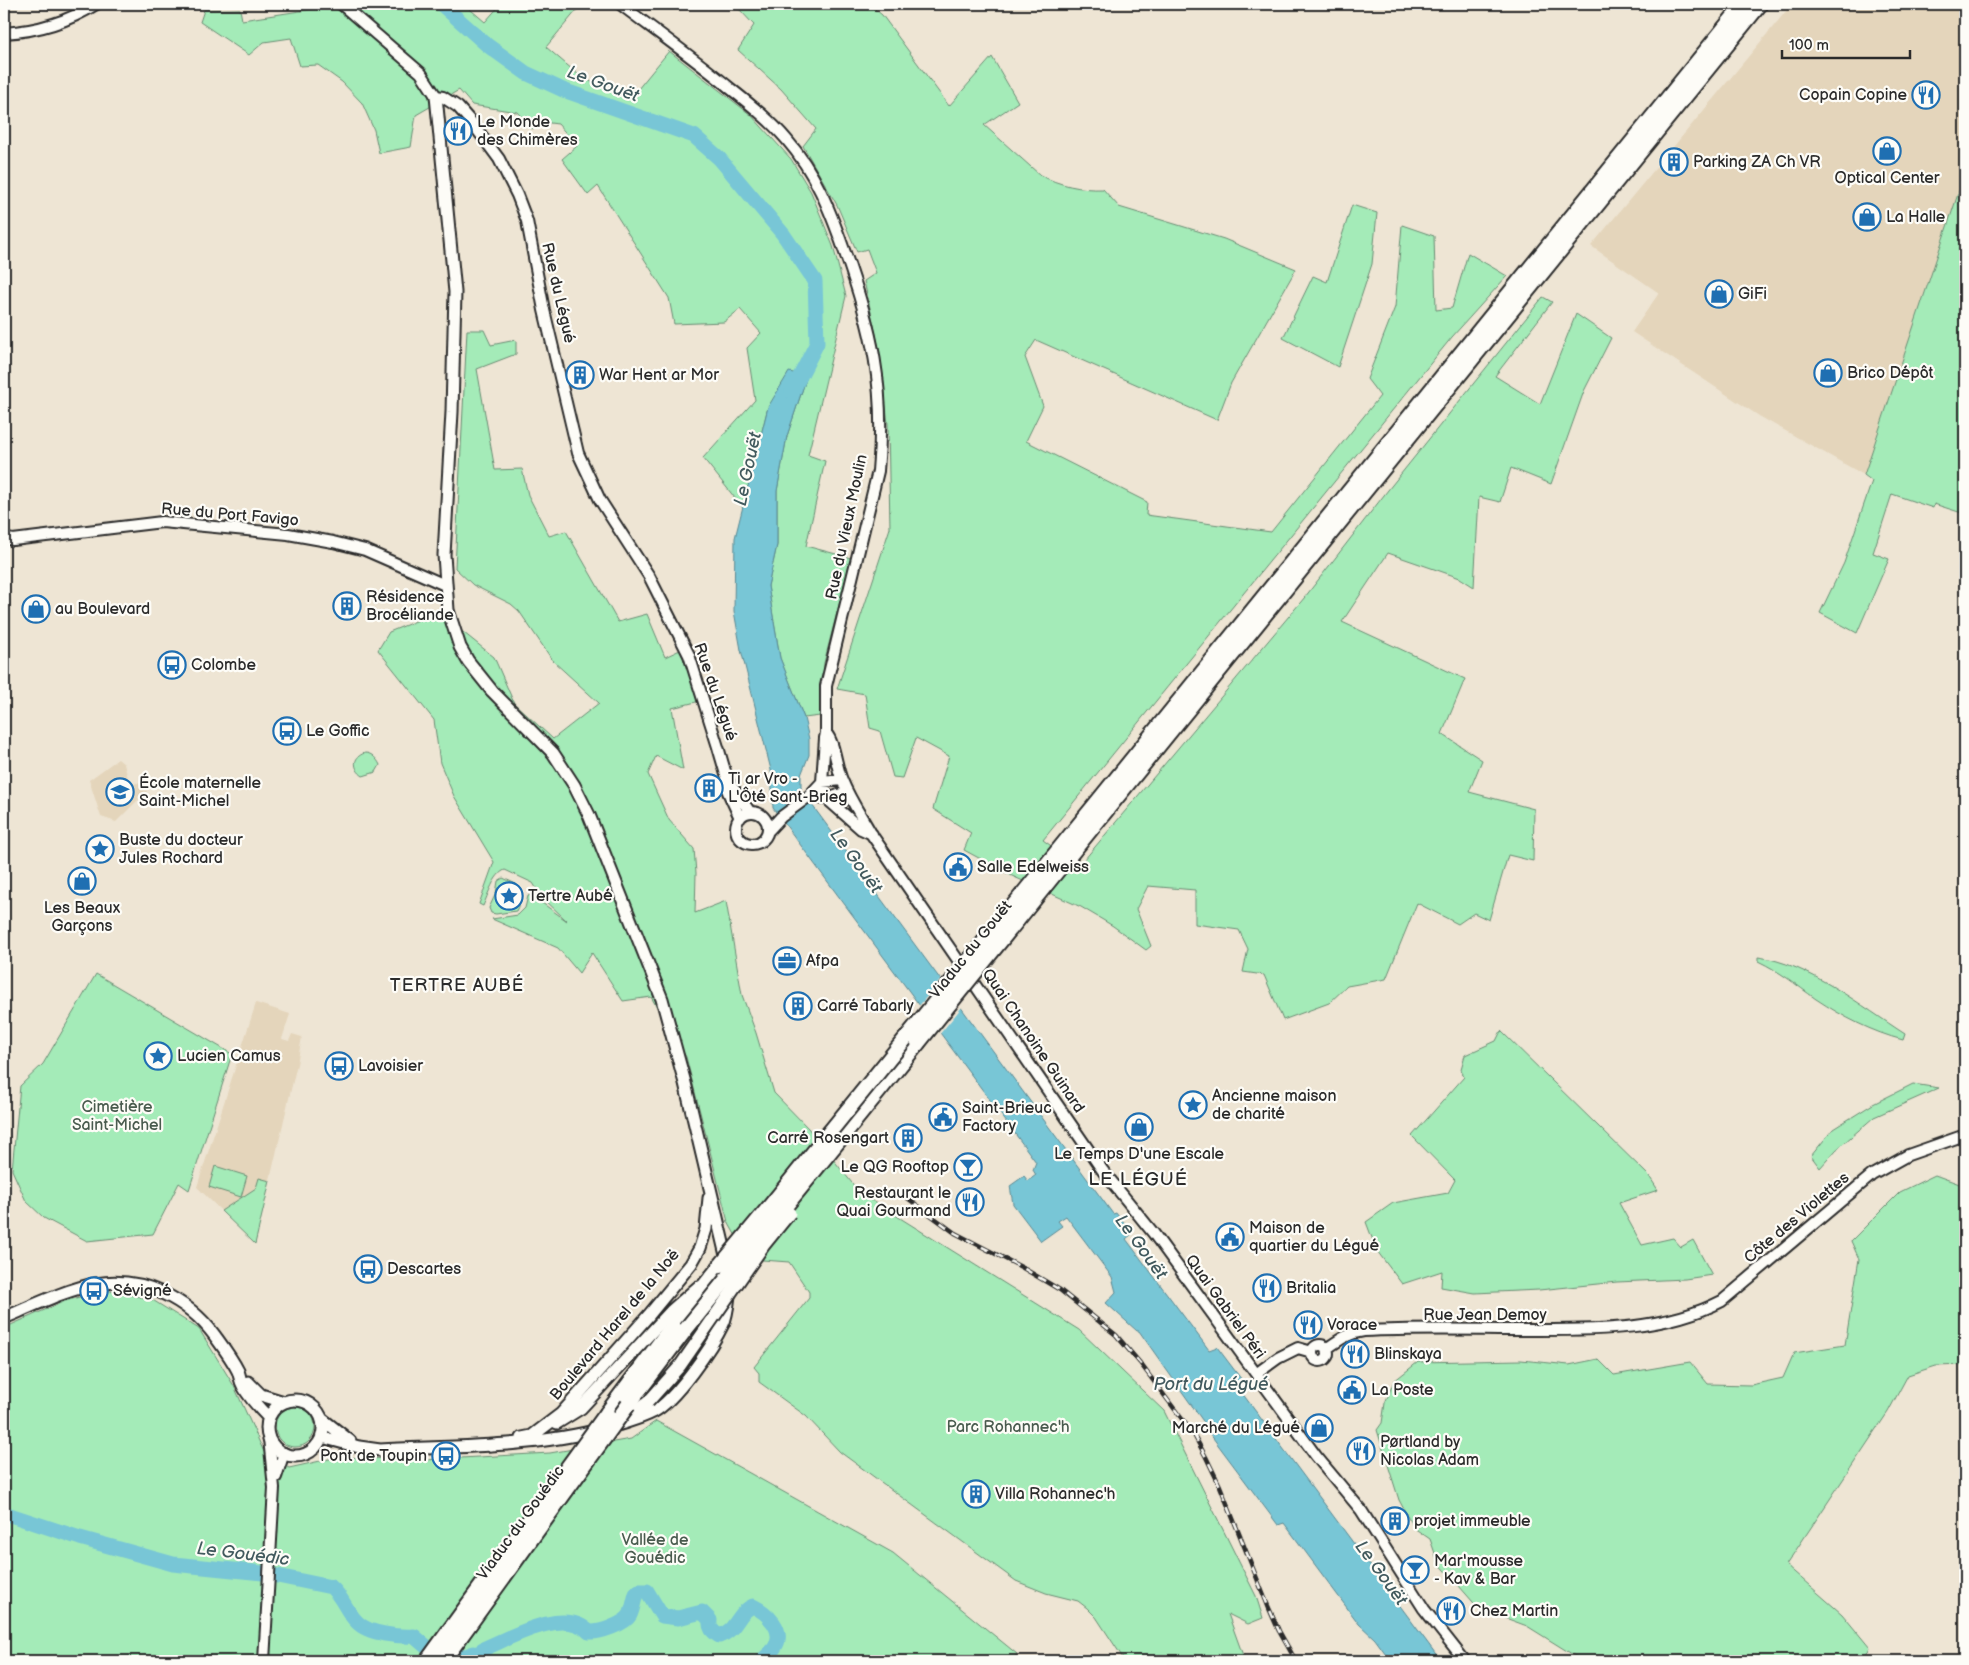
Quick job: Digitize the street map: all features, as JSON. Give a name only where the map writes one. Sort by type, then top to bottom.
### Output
[{"type":"highway","points":[[1201,683],[1744,4]]},
{"type":"highway","points":[[1201,683],[1760,4]]},
{"type":"highway","name":"Viaduc du Gouët","points":[[679,1319],[819,1166],[1201,683]]},
{"type":"highway","name":"Viaduc du Gouët","points":[[679,1319],[774,1200],[1201,683]]},
{"type":"highway","name":"Viaduc du Gouédic","points":[[443,1661],[628,1406],[679,1319]]},
{"type":"highway","name":"Viaduc du Gouédic","points":[[427,1661],[607,1412],[679,1319]]},
{"type":"main road","points":[[322,1437],[359,1447],[380,1450],[498,1444],[574,1436],[607,1428],[654,1412],[678,1390],[701,1361],[724,1322],[729,1296],[730,1270],[685,1083],[662,999],[589,816],[574,785],[553,753],[492,691],[468,661],[460,647],[450,618],[445,585],[444,555],[452,402],[455,292],[436,96]]},
{"type":"main road","points":[[536,1439],[626,1413],[648,1402],[680,1366],[764,1245],[790,1213],[819,1166]]},
{"type":"main road","name":"Boulevard Harel de la Noë","points":[[536,1439],[561,1414],[649,1315],[690,1264],[700,1248],[706,1230],[710,1190]]},
{"type":"main road","points":[[4,1318],[95,1284],[132,1283],[165,1294],[196,1314],[215,1336],[238,1372],[261,1395],[284,1402],[295,1400],[304,1401],[312,1405],[322,1419],[359,1447]]},
{"type":"main road","points":[[536,1439],[581,1408],[679,1319]]},
{"type":"main road","points":[[238,1372],[243,1386],[269,1418]]},
{"type":"main road","points":[[284,1402],[273,1411],[267,1427],[269,1438],[277,1449],[279,1458],[305,1454],[318,1444],[322,1437],[322,1419]]},
{"type":"street","points":[[4,33],[33,30],[46,26],[70,18],[96,4]]},
{"type":"street","points":[[342,4],[421,73],[436,96]]},
{"type":"street","name":"Rue du Vieux Moulin","points":[[620,4],[751,105],[788,140],[822,193],[859,294],[873,343],[878,375],[881,440],[878,471],[826,686],[824,791]]},
{"type":"street","name":"Rue du Légué","points":[[436,96],[443,97],[458,107],[473,124],[499,159],[517,195],[528,226],[548,325],[578,454],[600,500],[649,576],[689,655],[727,778],[728,792],[740,818]]},
{"type":"street","name":"Rue du Port Favigo","points":[[5,538],[13,540],[162,522],[288,534],[365,550],[445,585]]},
{"type":"street","name":"Rue du Vieux Moulin","points":[[826,733],[831,738],[837,768],[847,792]]},
{"type":"street","name":"Rue du Légué","points":[[727,778],[755,813]]},
{"type":"street","points":[[781,817],[755,813],[740,818],[736,824],[736,832],[745,843],[754,845],[762,842],[768,830],[781,817],[808,797],[824,791],[842,780]]},
{"type":"street","points":[[808,797],[824,791],[847,792]]},
{"type":"street","name":"Quai Chanoine Guinard","points":[[824,791],[862,829],[872,835]]},
{"type":"street","name":"Quai Chanoine Guinard","points":[[847,792],[872,835],[1118,1190]]},
{"type":"street","points":[[755,813],[767,821],[768,830]]},
{"type":"street","name":"Côte des Violettes","points":[[1649,1324],[1705,1310],[1722,1301],[1872,1175],[1908,1155],[1965,1135]]},
{"type":"street","name":"Quai Gabriel Péri","points":[[1118,1190],[1154,1234],[1256,1374],[1361,1510],[1424,1609],[1465,1661]]},
{"type":"street","name":"Rue Jean Demoy","points":[[1256,1374],[1278,1358],[1298,1348],[1312,1352],[1316,1346],[1326,1348],[1343,1337],[1364,1331],[1598,1330],[1649,1324]]},
{"type":"street","points":[[264,1661],[274,1488],[279,1458]]},
{"type":"shaded area","points":[[1792,4],[1965,4],[1965,173],[1864,475],[1759,416],[1632,332],[1659,293],[1591,246]]},
{"type":"shaded area","name":"École maternelle Saint-Michel","points":[[118,759],[124,764],[130,785],[141,782],[150,788],[116,822],[101,817],[89,780]]},
{"type":"shaded area","points":[[256,1003],[290,1014],[282,1039],[289,1041],[292,1034],[302,1037],[255,1244],[197,1187]]},
{"type":"green space","points":[[330,4],[464,4],[485,22],[501,4],[582,4],[546,47],[580,76],[607,90],[633,95],[669,51],[751,115],[791,159],[811,192],[833,246],[846,296],[808,455],[825,461],[806,546],[851,558],[824,663],[820,716],[804,718],[780,658],[768,586],[777,545],[777,491],[787,436],[807,376],[768,407],[743,508],[703,458],[755,400],[747,348],[761,333],[740,309],[724,322],[674,324],[669,298],[598,186],[588,195],[562,159],[577,146],[558,124],[542,122],[532,129],[517,112],[472,105],[459,90],[416,115],[411,147],[379,153],[374,130],[362,103],[342,82],[318,65],[300,66],[291,38],[264,42],[249,55],[200,22],[204,10],[240,9],[242,20],[332,6]]},
{"type":"green space","points":[[728,4],[869,4],[882,15],[949,106],[992,57],[1018,102],[984,125],[1040,175],[1070,186],[1103,189],[1119,207],[1224,239],[1296,269],[1231,383],[1217,420],[1036,340],[1025,357],[1043,406],[1026,441],[1147,502],[1146,515],[1271,532],[1380,396],[1367,379],[1395,307],[1402,225],[1434,236],[1436,310],[1452,308],[1468,253],[1507,276],[1452,337],[1043,840],[1079,866],[1305,597],[1543,297],[1552,302],[1495,376],[1540,404],[1576,314],[1611,338],[1584,391],[1551,484],[1511,468],[1500,502],[1479,497],[1474,587],[1460,578],[1388,553],[1342,622],[1465,679],[1442,734],[1482,760],[1469,792],[1534,809],[1533,861],[1508,855],[1489,920],[1474,913],[1458,924],[1417,903],[1386,979],[1347,986],[1329,1003],[1283,1020],[1264,975],[1243,972],[1248,949],[1239,930],[1195,924],[1195,890],[1148,886],[1136,909],[1151,946],[1146,950],[1113,926],[1081,907],[1012,876],[964,850],[971,833],[933,809],[949,756],[916,738],[902,778],[893,777],[880,731],[870,728],[865,694],[837,689],[890,528],[888,424],[880,353],[864,281],[876,273],[867,249],[857,252],[837,205],[803,146],[816,129],[781,89],[738,50],[754,25],[740,10]]},
{"type":"green space","points":[[1965,173],[1965,514],[1934,504],[1933,508],[1892,494],[1873,553],[1889,559],[1857,633],[1820,613],[1844,563],[1872,481],[1864,475]]},
{"type":"green space","points":[[1352,205],[1377,213],[1372,264],[1338,367],[1283,338],[1313,276],[1327,282]]},
{"type":"green space","name":"Parc Rohannec'h","points":[[467,330],[484,330],[491,345],[516,340],[516,354],[477,369],[495,470],[522,469],[528,495],[549,536],[566,531],[618,622],[647,614],[665,657],[680,650],[700,701],[672,708],[683,770],[656,756],[648,774],[669,820],[694,849],[696,873],[695,913],[726,901],[742,995],[756,1033],[774,1093],[808,1128],[860,1193],[1079,1330],[1164,1411],[1256,1596],[1263,1618],[1248,1624],[1228,1614],[1245,1661],[1125,1661],[1096,1617],[1078,1601],[1046,1593],[1016,1581],[840,1452],[806,1416],[759,1382],[759,1373],[754,1367],[809,1298],[809,1292],[789,1262],[749,1259],[728,1222],[686,1057],[651,997],[623,1001],[592,953],[579,973],[558,948],[492,919],[518,915],[525,908],[528,896],[531,895],[567,921],[542,897],[533,883],[505,870],[495,880],[483,906],[479,904],[494,862],[454,796],[440,763],[434,720],[378,650],[389,632],[438,612],[494,657],[514,703],[553,739],[599,703],[553,661],[519,611],[511,604],[473,585],[455,568]]},
{"type":"green space","points":[[365,753],[374,757],[380,765],[376,772],[363,776],[357,770],[355,763],[358,757]]},
{"type":"green space","points":[[100,838],[108,842],[112,850],[108,858],[100,862],[92,858],[88,850],[92,842]]},
{"type":"green space","points":[[503,878],[516,884],[520,894],[519,904],[516,911],[491,913],[489,908],[496,893],[498,881]]},
{"type":"green space","points":[[1758,957],[1796,968],[1835,988],[1905,1034],[1903,1040],[1869,1028],[1837,1012],[1781,974],[1758,961]]},
{"type":"green space","name":"Cimetière Saint-Michel","points":[[96,974],[232,1054],[189,1190],[179,1183],[153,1234],[87,1241],[44,1218],[26,1201],[12,1170],[20,1086],[43,1064]]},
{"type":"green space","points":[[1501,1031],[1649,1176],[1658,1190],[1619,1203],[1642,1245],[1673,1238],[1681,1247],[1693,1240],[1712,1275],[1685,1279],[1617,1282],[1539,1290],[1475,1293],[1441,1287],[1442,1271],[1402,1284],[1377,1251],[1366,1222],[1393,1203],[1448,1193],[1455,1180],[1412,1136],[1464,1077],[1461,1069],[1465,1055],[1496,1041]]},
{"type":"green space","points":[[1913,1084],[1939,1088],[1874,1117],[1836,1150],[1820,1168],[1811,1156],[1833,1129],[1873,1104]]},
{"type":"green space","points":[[215,1166],[247,1176],[241,1197],[209,1187]]},
{"type":"green space","points":[[1935,1175],[1965,1186],[1965,1365],[1936,1366],[1908,1375],[1888,1412],[1786,1565],[1842,1614],[1870,1648],[1864,1661],[1583,1661],[1527,1626],[1500,1616],[1486,1614],[1480,1610],[1438,1562],[1430,1539],[1414,1528],[1399,1500],[1377,1430],[1382,1423],[1385,1403],[1394,1381],[1418,1362],[1521,1360],[1569,1365],[1598,1359],[1614,1375],[1690,1362],[1708,1384],[1751,1385],[1783,1378],[1794,1353],[1845,1345],[1859,1259],[1851,1241],[1900,1192]]},
{"type":"green space","points":[[259,1178],[270,1181],[255,1244],[221,1211],[256,1188]]},
{"type":"green space","name":"Vallée de Gouédic","points":[[105,1290],[151,1299],[199,1329],[234,1386],[264,1452],[289,1468],[338,1457],[425,1460],[550,1453],[631,1439],[656,1421],[893,1553],[1017,1654],[1013,1661],[4,1661],[4,1328],[65,1301]]},
{"type":"green space","points":[[295,1407],[309,1413],[315,1427],[309,1441],[295,1447],[281,1441],[275,1427],[281,1413]]},
{"type":"water","name":"Port du Légué","points":[[789,372],[807,376],[787,436],[777,491],[777,545],[768,586],[780,658],[804,718],[809,739],[809,755],[801,775],[801,790],[1113,1214],[1116,1213],[1132,1234],[1126,1239],[1209,1350],[1217,1347],[1248,1388],[1242,1393],[1441,1661],[1391,1661],[1375,1639],[1359,1624],[1284,1523],[1278,1525],[1204,1426],[1205,1424],[1139,1331],[1106,1303],[1116,1292],[1112,1277],[1066,1216],[1058,1221],[1062,1226],[1041,1241],[1013,1204],[1010,1186],[1024,1176],[1028,1181],[1036,1175],[1033,1170],[1036,1162],[773,808],[771,770],[741,650],[734,611],[735,538],[768,407]]},
{"type":"pier","points":[[942,978],[962,1007],[939,1035],[918,1007]]},
{"type":"waterway","name":"Le Gouët","points":[[441,4],[487,45],[526,73],[563,90],[694,136],[719,158],[783,234],[815,281],[817,343],[792,392]]},
{"type":"waterway","name":"Le Gouédic","points":[[4,1513],[80,1538],[173,1564],[263,1573],[331,1587],[339,1595],[353,1618],[368,1629],[392,1635],[414,1636],[435,1653],[448,1658],[474,1653]]},
{"type":"waterway","name":"Le Gouédic","points":[[483,1649],[522,1632],[552,1623],[566,1622],[578,1625],[589,1632],[611,1627],[623,1622],[630,1615],[636,1594],[639,1591],[647,1591],[662,1616],[678,1618],[702,1612],[710,1620],[714,1633],[719,1636],[730,1630],[747,1609],[753,1606],[758,1609],[769,1617],[778,1634],[778,1641],[775,1647],[762,1661]]},
{"type":"railway","points":[[902,1194],[955,1233],[1023,1268],[1060,1290],[1116,1335],[1140,1363],[1194,1435],[1206,1457],[1220,1486],[1279,1631],[1296,1661]]},
{"type":"place","name":"Copain Copine","points":[[1926,95]]},
{"type":"place","name":"Le Monde des Chimères","points":[[458,131]]},
{"type":"place","name":"Optical Center","points":[[1887,151]]},
{"type":"place","name":"Parking ZA Ch VR","points":[[1674,162]]},
{"type":"place","name":"La Halle","points":[[1867,217]]},
{"type":"place","name":"GiFi","points":[[1719,294]]},
{"type":"place","name":"Brico Dépôt","points":[[1828,373]]},
{"type":"place","name":"War Hent ar Mor","points":[[580,375]]},
{"type":"place","name":"Résidence Brocéliande","points":[[347,606]]},
{"type":"place","name":"au Boulevard","points":[[36,609]]},
{"type":"place","name":"Colombe","points":[[172,665]]},
{"type":"place","name":"Le Goffic","points":[[287,731]]},
{"type":"place","name":"Ti ar Vro - L'Ôté Sant-Brieg","points":[[709,788]]},
{"type":"place","name":"École maternelle Saint-Michel","points":[[120,792]]},
{"type":"place","name":"Buste du docteur Jules Rochard","points":[[100,849]]},
{"type":"place","name":"Salle Edelweiss","points":[[958,867]]},
{"type":"place","name":"Les Beaux Garçons","points":[[82,881]]},
{"type":"place","name":"Tertre Aubé","points":[[509,896]]},
{"type":"place","name":"Afpa","points":[[787,961]]},
{"type":"place","name":"Carré Tabarly","points":[[798,1006]]},
{"type":"place","name":"Lucien Camus","points":[[158,1056]]},
{"type":"place","name":"Lavoisier","points":[[339,1066]]},
{"type":"place","name":"Ancienne maison de charité","points":[[1193,1105]]},
{"type":"place","name":"Saint-Brieuc Factory","points":[[943,1117]]},
{"type":"place","name":"Le Temps D'une Escale","points":[[1139,1127]]},
{"type":"place","name":"Carré Rosengart","points":[[908,1138]]},
{"type":"place","name":"Le QG Rooftop","points":[[968,1167]]},
{"type":"place","name":"Restaurant le Quai Gourmand","points":[[970,1202]]},
{"type":"place","name":"Maison de quartier du Légué","points":[[1230,1237]]},
{"type":"place","name":"Descartes","points":[[368,1269]]},
{"type":"place","name":"Britalia","points":[[1267,1288]]},
{"type":"place","name":"Sévigné","points":[[94,1291]]},
{"type":"place","name":"Vorace","points":[[1308,1325]]},
{"type":"place","name":"Blinskaya","points":[[1355,1354]]},
{"type":"place","name":"La Poste","points":[[1352,1390]]},
{"type":"place","name":"Marché du Légué","points":[[1319,1428]]},
{"type":"place","name":"Pørtland by Nicolas Adam","points":[[1361,1451]]},
{"type":"place","name":"Pont de Toupin","points":[[446,1456]]},
{"type":"place","name":"Villa Rohannec'h","points":[[976,1494]]},
{"type":"place","name":"projet immeuble","points":[[1395,1521]]},
{"type":"place","name":"Mar'mousse - Kav & Bar","points":[[1415,1570]]},
{"type":"place","name":"Chez Martin","points":[[1451,1611]]},
{"type":"district","name":"TERTRE AUBÉ","points":[[457,985]]},
{"type":"district","name":"LE LÉGUÉ","points":[[1138,1179]]}]
